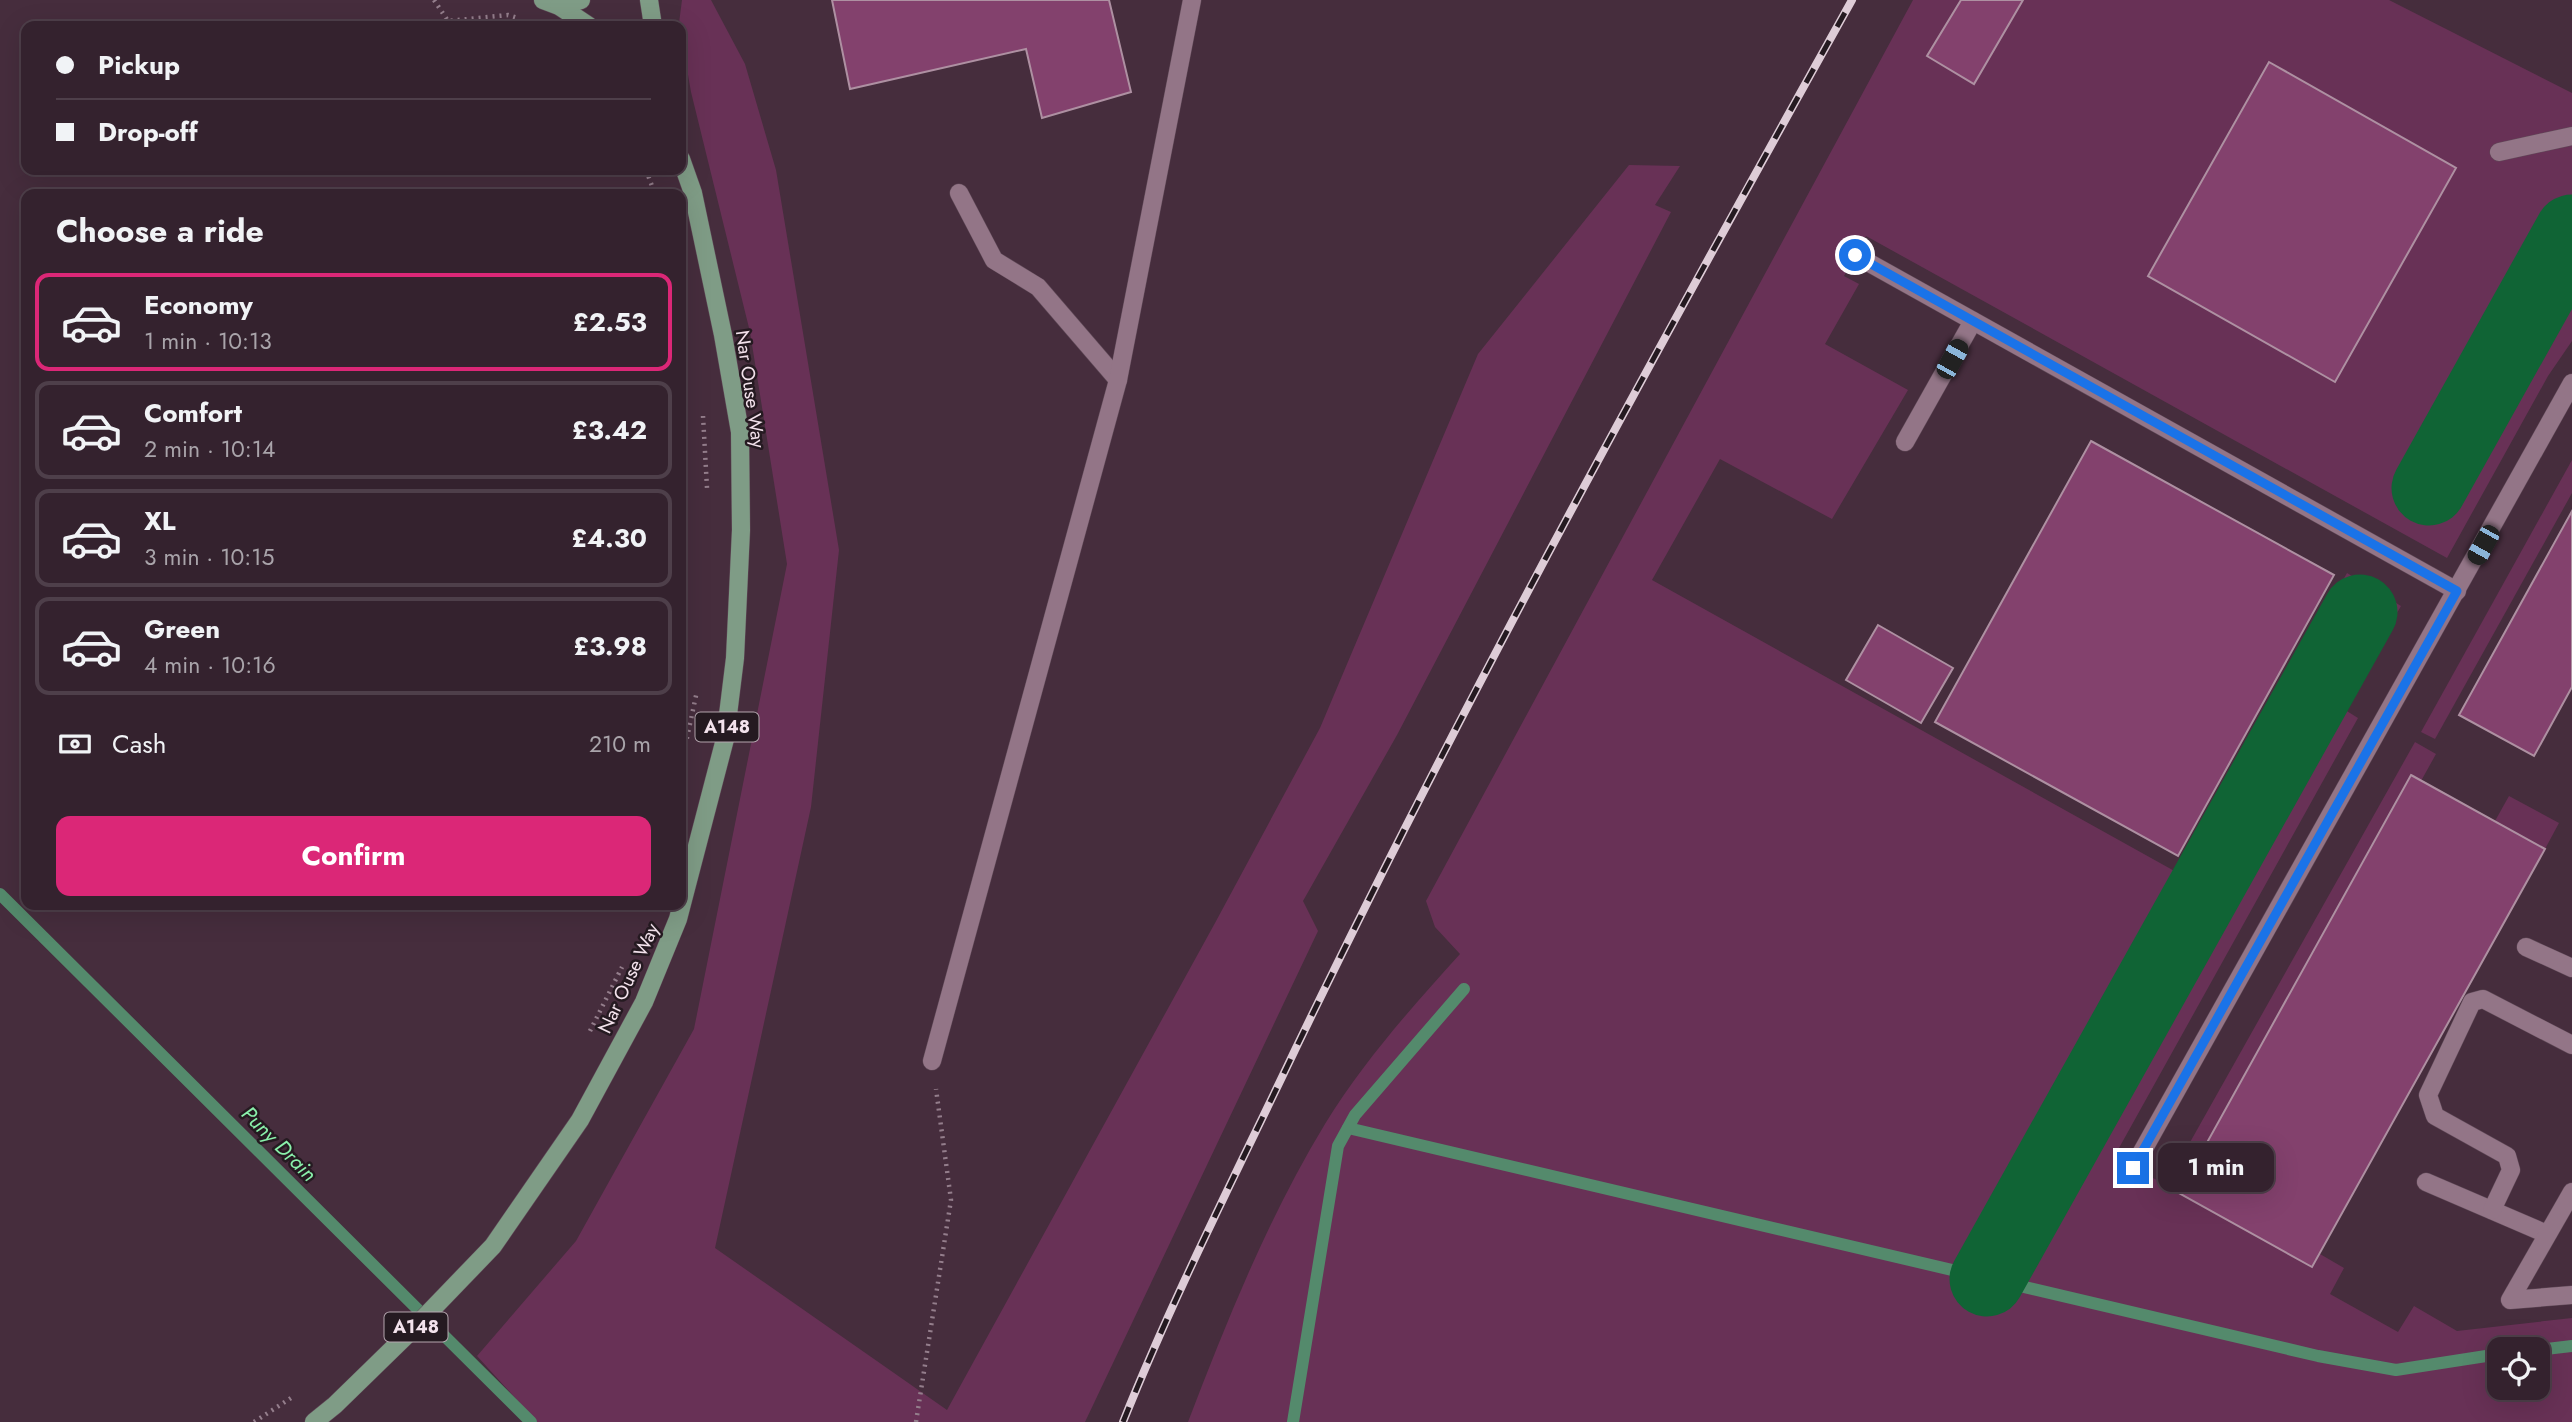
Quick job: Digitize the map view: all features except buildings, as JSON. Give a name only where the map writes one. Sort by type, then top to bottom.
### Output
[{"type":"main road","points":[[551,3],[581,0]]},
{"type":"main road","points":[[649,0],[652,21]]},
{"type":"main road","points":[[551,3],[581,21]]},
{"type":"main road","name":"Nar Ouse Way","points":[[686,173],[693,193],[723,335],[740,432],[741,530],[736,659],[725,739],[686,888]]},
{"type":"main road","name":"Nar Ouse Way","points":[[314,1422],[415,1327],[493,1246],[580,1120],[644,1002],[680,910]]},
{"type":"street","points":[[932,1060],[1118,380],[1192,0]]},
{"type":"street","points":[[2499,152],[2572,136]]},
{"type":"street","points":[[959,193],[994,260],[1038,287],[1118,380]]},
{"type":"street","points":[[1855,255],[2457,591]]},
{"type":"street","points":[[1905,442],[1973,321]]},
{"type":"street","points":[[2133,1168],[2572,383]]},
{"type":"street","points":[[2526,947],[2572,968]]},
{"type":"street","points":[[2492,1210],[2511,1170],[2507,1156],[2435,1116],[2428,1095],[2472,1002],[2483,999],[2572,1045]]},
{"type":"street","points":[[2426,1182],[2547,1234]]},
{"type":"street","points":[[2572,1192],[2510,1300],[2572,1295]]},
{"type":"path","points":[[435,0],[448,21],[508,15],[519,19]]},
{"type":"path","points":[[701,405],[707,501]]},
{"type":"path","points":[[686,742],[698,686]]},
{"type":"path","points":[[587,1035],[625,962]]},
{"type":"path","points":[[916,1422],[951,1200],[932,1060]]},
{"type":"path","points":[[254,1422],[295,1395]]},
{"type":"shaded area","points":[[682,0],[711,0],[745,64],[776,170],[839,550],[811,807],[715,1248],[947,1410],[1320,728],[1478,354],[1629,165],[1680,166],[1655,205],[1671,212],[1397,735],[1303,901],[1318,931],[1085,1422],[537,1422],[477,1356],[576,1241],[694,1029],[787,564],[750,332],[691,92],[686,63],[686,21],[679,21]]},
{"type":"shaded area","points":[[1913,0],[2389,0],[2572,93],[2572,341],[2548,376],[2447,558],[1866,236],[1844,276],[1859,284],[1825,344],[1908,390],[1832,519],[1720,459],[1652,580],[2178,873],[2347,573],[2401,606],[2342,708],[2358,718],[2114,1157],[2166,1185],[2415,742],[2436,754],[2421,781],[2411,776],[2179,1193],[2312,1267],[2320,1254],[2344,1268],[2330,1294],[2398,1332],[2414,1306],[2457,1331],[2572,1318],[2572,1422],[1188,1422],[1233,1308],[1304,1160],[1340,1101],[1372,1057],[1460,954],[1435,927],[1426,901]]},
{"type":"shaded area","points":[[2572,460],[2572,493],[2435,739],[2421,732]]},
{"type":"shaded area","points":[[2509,796],[2559,823],[2545,849],[2495,821]]},
{"type":"waterway","points":[[2429,488],[2572,232]]},
{"type":"waterway","points":[[1987,1279],[2360,612]]},
{"type":"waterway","name":"Puny Drain","points":[[0,894],[531,1422]]},
{"type":"waterway","points":[[1293,1422],[1338,1146],[1355,1115],[1464,989]]},
{"type":"waterway","points":[[1348,1128],[2318,1356],[2396,1370],[2487,1356]]},
{"type":"waterway","points":[[2550,1349],[2572,1346]]},
{"type":"railway","points":[[1123,1422],[1206,1235],[1427,784],[1636,390],[1852,0]]},
{"type":"route","points":[[1855,255],[2457,591],[2133,1168]]}]
